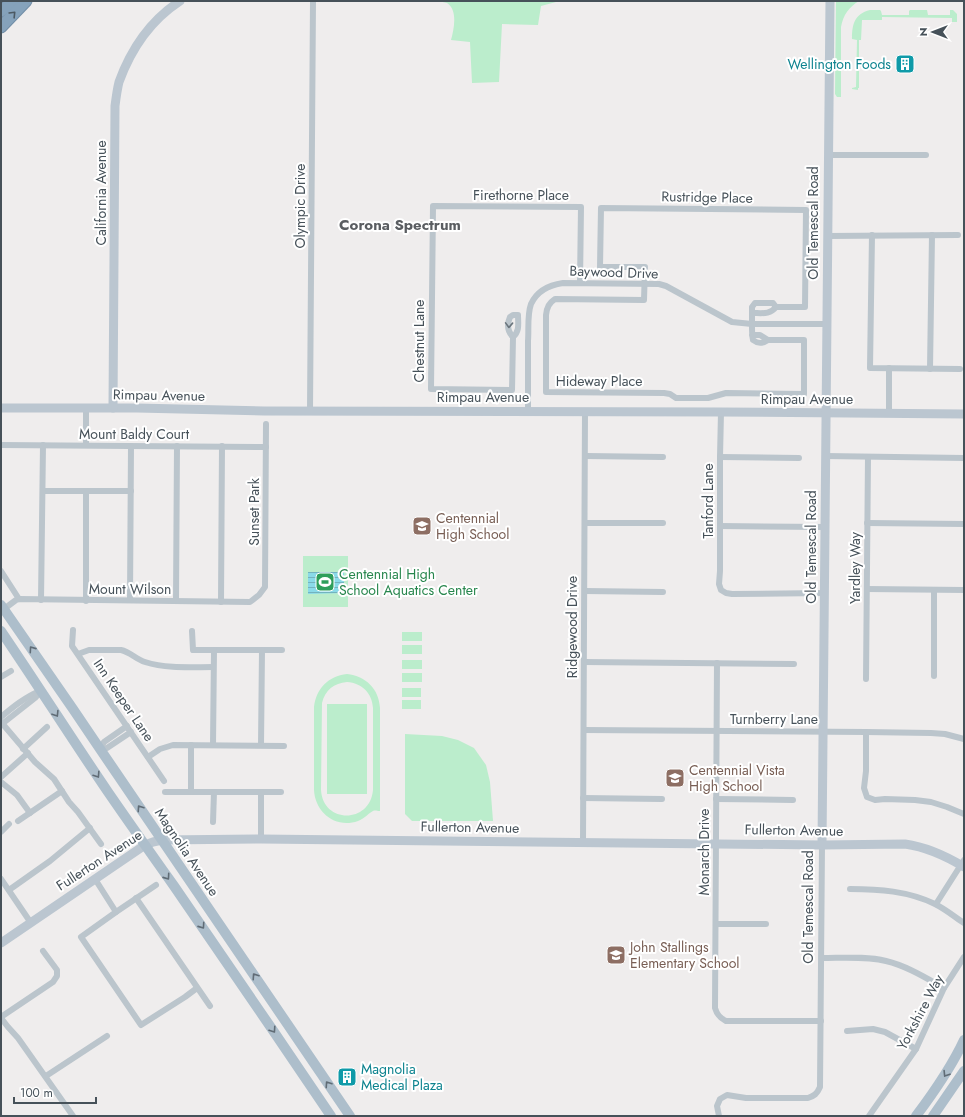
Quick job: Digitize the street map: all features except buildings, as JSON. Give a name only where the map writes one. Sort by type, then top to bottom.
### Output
[{"type":"highway","points":[[1,11],[13,1]]},
{"type":"highway","points":[[1,27],[26,1]]},
{"type":"main road","name":"California Avenue","points":[[113,408],[115,106],[119,83],[130,57],[141,39],[151,25],[162,14],[180,1]]},
{"type":"main road","name":"Old Temescal Road","points":[[822,845],[830,1]]},
{"type":"main road","name":"Rimpau Avenue","points":[[1,408],[964,414]]},
{"type":"main road","name":"Magnolia Avenue","points":[[2,607],[348,1112]]},
{"type":"main road","points":[[1,631],[42,690],[108,792],[331,1116]]},
{"type":"main road","points":[[42,690],[54,681]]},
{"type":"main road","points":[[86,758],[100,749]]},
{"type":"main road","name":"Fullerton Avenue","points":[[1,943],[145,845],[162,840],[261,839],[822,845],[905,844],[929,849],[963,864]]},
{"type":"main road","points":[[211,940],[224,931]]},
{"type":"main road","points":[[916,1116],[937,1088],[956,1058],[964,1040]]},
{"type":"main road","points":[[933,1116],[964,1071]]},
{"type":"main road","points":[[334,1116],[348,1112]]},
{"type":"street","name":"Olympic Drive","points":[[310,410],[313,1]]},
{"type":"street","points":[[828,155],[926,155]]},
{"type":"street","name":"Firethorne Place","points":[[433,206],[581,207],[580,283]]},
{"type":"street","name":"Chestnut Lane","points":[[433,206],[431,389],[512,390],[513,336],[516,334],[518,329],[518,315],[513,315],[508,320],[509,333],[513,336]]},
{"type":"street","name":"Rustridge Place","points":[[644,283],[645,267],[600,267],[601,208],[806,210],[805,307],[776,307],[773,304],[755,304],[752,307],[752,313],[773,312],[776,307]]},
{"type":"street","points":[[872,235],[870,368],[960,369]]},
{"type":"street","points":[[930,369],[932,235]]},
{"type":"street","points":[[828,236],[958,235]]},
{"type":"street","name":"Hideway Place","points":[[644,283],[644,300],[555,299],[549,304],[546,315],[546,392],[664,393],[670,394],[676,398],[708,398],[726,394],[804,394],[804,340],[768,340],[764,343],[757,343],[753,340],[752,324]]},
{"type":"street","name":"Baywood Drive","points":[[528,412],[530,309],[538,294],[556,284],[659,284],[666,286],[732,322],[752,324],[826,324]]},
{"type":"street","points":[[752,313],[752,324]]},
{"type":"street","points":[[518,315],[529,316]]},
{"type":"street","points":[[889,368],[889,413]]},
{"type":"street","points":[[86,409],[86,445]]},
{"type":"street","name":"Ridgewood Drive","points":[[583,842],[586,456],[585,412]]},
{"type":"street","name":"Tanford Lane","points":[[721,412],[719,584],[721,590],[732,594],[825,593]]},
{"type":"street","name":"Sunset Park","points":[[257,598],[265,587],[266,424]]},
{"type":"street","name":"Mount Baldy Court","points":[[1,445],[266,447]]},
{"type":"street","points":[[41,600],[43,445]]},
{"type":"street","points":[[130,600],[131,446]]},
{"type":"street","points":[[176,601],[177,446]]},
{"type":"street","points":[[221,602],[222,446]]},
{"type":"street","points":[[586,456],[663,457]]},
{"type":"street","points":[[825,456],[964,458]]},
{"type":"street","points":[[720,457],[799,458]]},
{"type":"street","name":"Yardley Way","points":[[866,679],[868,457]]},
{"type":"street","points":[[43,491],[131,491]]},
{"type":"street","points":[[86,491],[86,601]]},
{"type":"street","points":[[585,523],[663,523]]},
{"type":"street","points":[[867,523],[964,524]]},
{"type":"street","points":[[720,526],[825,527]]},
{"type":"street","points":[[1,571],[19,599],[2,607]]},
{"type":"street","points":[[867,589],[964,590]]},
{"type":"street","points":[[934,590],[934,676]]},
{"type":"street","points":[[584,591],[663,592]]},
{"type":"street","name":"Mount Wilson","points":[[19,599],[250,602],[257,598]]},
{"type":"street","name":"Inn Keeper Lane","points":[[73,630],[72,646],[164,781]]},
{"type":"street","points":[[192,631],[193,650],[282,650]]},
{"type":"street","points":[[78,654],[89,650],[121,650],[144,662],[160,666],[213,667]]},
{"type":"street","points":[[213,745],[214,650]]},
{"type":"street","points":[[261,745],[262,650]]},
{"type":"street","points":[[584,662],[794,664]]},
{"type":"street","name":"Monarch Drive","points":[[717,663],[715,1008],[719,1017],[726,1021],[821,1021]]},
{"type":"street","points":[[1,676],[11,671]]},
{"type":"street","points":[[42,690],[32,694],[17,704],[1,721],[35,762],[54,779],[69,802],[101,844]]},
{"type":"street","points":[[1,777],[47,727]]},
{"type":"street","points":[[100,749],[104,742],[129,729]]},
{"type":"street","name":"Turnberry Lane","points":[[584,730],[824,731],[938,734],[964,739]]},
{"type":"street","points":[[866,732],[866,771],[864,788],[867,797],[875,800],[915,800],[931,802],[964,814]]},
{"type":"street","points":[[148,757],[166,746],[173,744],[284,746]]},
{"type":"street","points":[[191,745],[191,792]]},
{"type":"street","points":[[1,782],[17,795],[30,813]]},
{"type":"street","points":[[18,821],[62,791]]},
{"type":"street","points":[[165,792],[281,792]]},
{"type":"street","points":[[213,822],[214,792]]},
{"type":"street","points":[[261,792],[261,839]]},
{"type":"street","points":[[583,798],[662,799]]},
{"type":"street","points":[[716,799],[793,800]]},
{"type":"street","points":[[1,832],[9,824]]},
{"type":"street","points":[[9,890],[50,861],[90,828]]},
{"type":"street","name":"Old Temescal Road","points":[[719,1116],[717,1106],[720,1099],[727,1095],[746,1098],[808,1098],[818,1092],[820,1088],[822,845]]},
{"type":"street","points":[[936,904],[963,864]]},
{"type":"street","points":[[1,879],[31,923]]},
{"type":"street","points":[[95,879],[116,912]]},
{"type":"street","points":[[156,885],[81,937],[141,1026],[197,988]]},
{"type":"street","points":[[850,889],[886,890],[898,892],[936,904],[964,923]]},
{"type":"street","points":[[136,898],[210,1006]]},
{"type":"street","points":[[716,924],[766,924]]},
{"type":"street","points":[[43,951],[57,970],[57,976],[53,982],[1,1017],[46,1076],[73,1116]]},
{"type":"street","name":"Yorkshire Way","points":[[869,1116],[916,1049],[944,988],[964,957]]},
{"type":"street","points":[[822,958],[886,961],[910,969],[944,988]]},
{"type":"street","points":[[848,1031],[873,1029],[885,1032],[916,1049]]},
{"type":"street","points":[[46,1076],[107,1036]]},
{"type":"green space","points":[[438,1],[556,2],[541,6],[538,25],[502,24],[499,82],[472,83],[470,42],[451,40],[454,25],[453,10],[447,3]]},
{"type":"green space","points":[[836,1],[859,1],[847,12],[841,27],[841,97],[837,97],[835,94]]},
{"type":"green space","points":[[870,10],[880,10],[882,15],[909,15],[910,10],[927,10],[928,15],[950,15],[950,10],[953,10],[957,14],[957,22],[952,22],[952,18],[882,17],[882,20],[862,20],[861,40],[859,40],[859,88],[858,90],[852,89],[856,87],[857,40],[852,39],[853,25],[860,14]]},
{"type":"green space","name":"Centennial High School Aquatics Center","points":[[303,556],[348,556],[348,607],[303,607]]},
{"type":"green space","points":[[402,632],[422,632],[422,641],[402,641]]},
{"type":"green space","points":[[402,645],[422,645],[422,654],[402,654]]},
{"type":"green space","points":[[402,660],[422,660],[422,669],[402,669]]},
{"type":"green space","points":[[402,673],[422,673],[422,682],[402,682]]},
{"type":"green space","points":[[340,675],[354,675],[366,681],[374,689],[380,708],[380,811],[373,811],[360,820],[350,823],[334,821],[322,812],[315,798],[314,790],[315,700],[324,684]],"holes":[[[342,683],[352,683],[362,687],[368,693],[371,698],[373,708],[373,790],[370,801],[364,809],[356,814],[347,816],[338,814],[330,809],[324,801],[321,790],[322,703],[325,694],[331,688]]]},
{"type":"green space","points":[[402,688],[421,688],[421,697],[402,697]]},
{"type":"green space","points":[[402,700],[421,700],[421,709],[402,709]]},
{"type":"green space","points":[[327,704],[367,704],[367,794],[327,794]]},
{"type":"green space","points":[[405,734],[442,736],[458,740],[474,748],[486,765],[490,782],[493,821],[412,821],[405,814]]},
{"type":"water","points":[[308,572],[344,572],[344,593],[308,594]]},
{"type":"place","name":"Wellington Foods","points":[[905,64]]},
{"type":"place","name":"Centennial High School","points":[[422,526]]},
{"type":"place","name":"Centennial High School Aquatics Center","points":[[325,582]]},
{"type":"place","name":"Centennial Vista High School","points":[[675,778]]},
{"type":"place","name":"John Stallings Elementary School","points":[[616,955]]},
{"type":"place","name":"Magnolia Medical Plaza","points":[[347,1077]]},
{"type":"district","name":"Corona Spectrum","points":[[400,225]]}]
